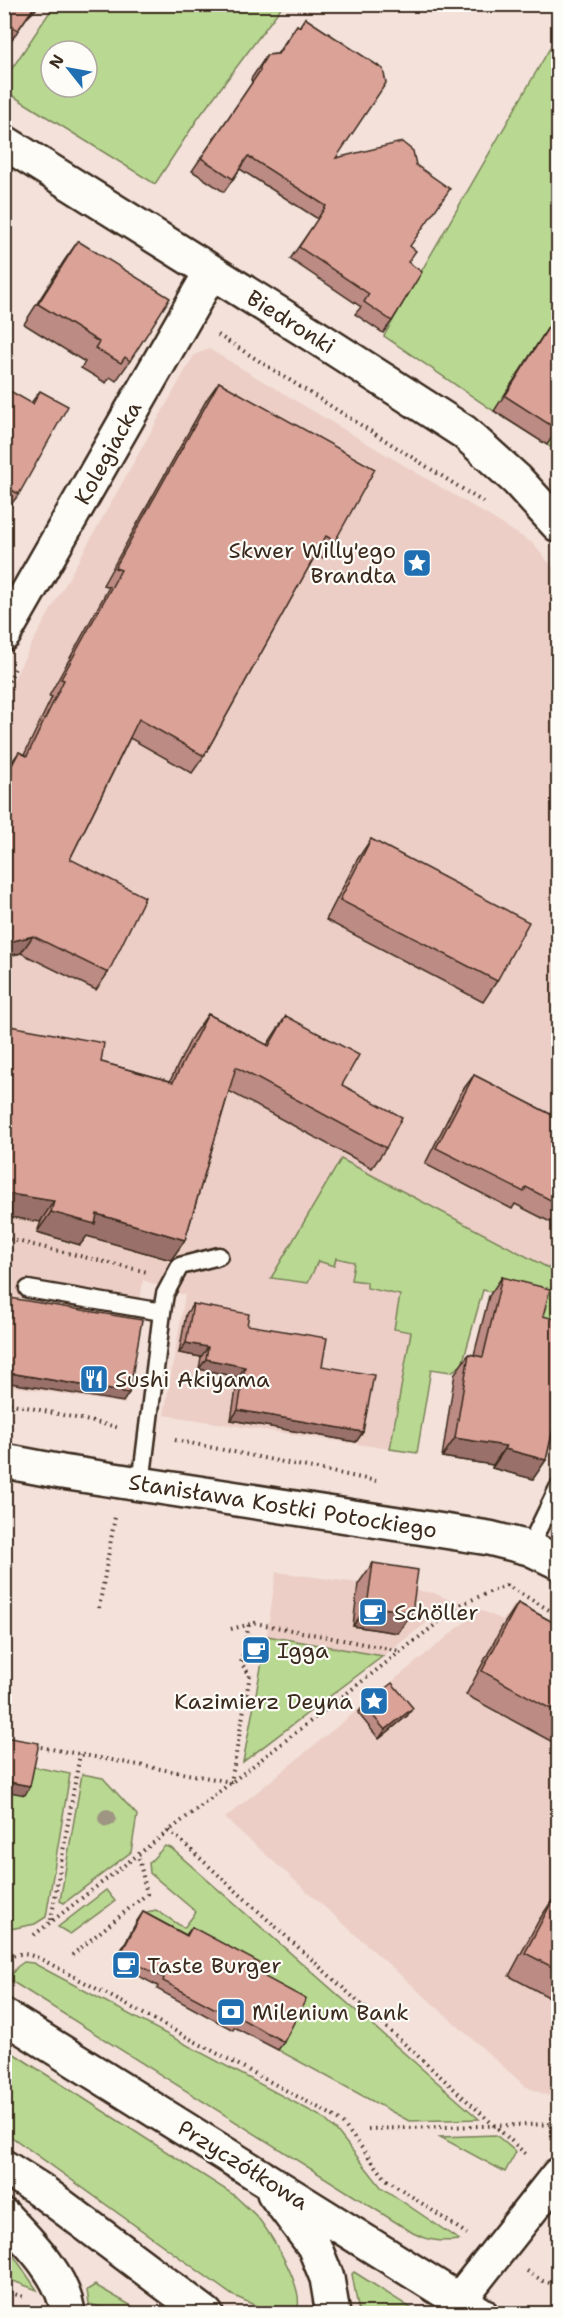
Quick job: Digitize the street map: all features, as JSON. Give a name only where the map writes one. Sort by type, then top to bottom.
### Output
[{"type":"street","name":"Biedronki","points":[[4,142],[464,432],[518,480],[558,525]]},
{"type":"street","name":"Kolegiacka","points":[[9,635],[211,272]]},
{"type":"street","name":"Stanisława Kostki Potockiego","points":[[4,1461],[489,1538],[529,1548],[558,1562]]},
{"type":"street","name":"Przyczółkowa","points":[[4,2016],[262,2177],[463,2309]]},
{"type":"street","points":[[4,2168],[39,2189],[206,2313]]},
{"type":"street","points":[[463,2309],[558,2175]]},
{"type":"street","points":[[262,2177],[314,2246],[327,2278],[333,2313]]},
{"type":"street","points":[[4,2216],[41,2258],[59,2284],[68,2313]]},
{"type":"lane","points":[[141,1484],[165,1294],[180,1266],[219,1256]]},
{"type":"lane","points":[[28,1290],[162,1312]]},
{"type":"lane","points":[[529,1548],[558,1488]]},
{"type":"path","points":[[212,334],[221,335],[493,508]]},
{"type":"path","points":[[4,692],[9,635]]},
{"type":"path","points":[[4,1238],[174,1279]]},
{"type":"path","points":[[4,1402],[146,1434],[386,1483]]},
{"type":"path","points":[[99,1608],[115,1516]]},
{"type":"path","points":[[34,1935],[462,1604],[506,1585],[529,1548]]},
{"type":"path","points":[[506,1585],[558,1615]]},
{"type":"path","points":[[231,1629],[255,1623],[366,1642],[401,1651]]},
{"type":"path","points":[[231,1782],[250,1675],[241,1663],[249,1624]]},
{"type":"path","points":[[26,1744],[231,1782]]},
{"type":"path","points":[[51,1921],[80,1754]]},
{"type":"path","points":[[169,1830],[528,2157],[522,2165]]},
{"type":"path","points":[[72,1954],[147,1894],[138,1854]]},
{"type":"path","points":[[5,1961],[13,1955],[23,1953],[45,1961],[332,2115],[344,2125],[386,2179],[470,2236]]},
{"type":"path","points":[[368,2129],[558,2124]]},
{"type":"path","points":[[521,2267],[543,2281],[558,2285]]},
{"type":"path","points":[[554,2313],[558,2308]]},
{"type":"shaded area","points":[[209,349],[532,543],[558,573],[558,1273],[341,1159],[272,1277],[307,1283],[318,1261],[336,1258],[354,1262],[368,1282],[367,1288],[400,1295],[411,1332],[390,1449],[164,1415],[185,1295],[143,1280],[136,1329],[139,1330],[125,1404],[5,1385],[4,699],[30,647],[194,355]]},
{"type":"shaded area","points":[[276,1572],[434,1593],[454,1602],[383,1656],[267,1636]]},
{"type":"shaded area","points":[[515,1603],[558,1627],[558,2076],[548,2096],[525,2086],[225,1818],[480,1610],[503,1620]]},
{"type":"green space","points":[[55,4],[283,4],[199,117],[155,184],[5,91],[5,79]]},
{"type":"green space","points":[[558,34],[558,452],[384,336]]},
{"type":"green space","points":[[341,1159],[558,1273],[558,1335],[540,1331],[547,1306],[483,1290],[462,1365],[451,1372],[431,1369],[417,1453],[390,1449],[411,1332],[394,1329],[400,1295],[367,1288],[367,1282],[351,1280],[354,1262],[336,1258],[334,1266],[318,1261],[308,1283],[271,1278]]},
{"type":"green space","points":[[267,1636],[383,1656],[243,1762]]},
{"type":"green space","points":[[30,1766],[70,1774],[46,1917],[35,1924],[5,1930],[4,1791],[25,1794]]},
{"type":"green space","points":[[82,1774],[103,1778],[137,1815],[131,1852],[64,1903],[60,1901]]},
{"type":"green space","points":[[165,1846],[171,1848],[479,2119],[409,2121],[278,2050],[300,2008],[140,1922],[147,1912],[156,1910],[184,1928],[196,1912],[150,1873],[149,1863]]},
{"type":"green space","points":[[106,1890],[115,1901],[70,1934],[58,1927]]},
{"type":"green space","points":[[24,1962],[33,1963],[322,2117],[337,2131],[381,2187],[459,2240],[435,2240],[413,2233],[8,1979]]},
{"type":"green space","points":[[5,2048],[234,2195],[258,2218],[287,2265],[297,2293],[298,2305],[295,2313],[270,2312],[232,2295],[5,2132]]},
{"type":"green space","points":[[496,2135],[516,2152],[505,2172],[440,2137]]},
{"type":"green space","points":[[5,2243],[37,2290],[5,2278]]},
{"type":"green space","points":[[354,2272],[416,2313],[359,2313],[352,2274]]},
{"type":"green space","points":[[95,2285],[144,2313],[123,2313],[89,2304],[87,2290]]},
{"type":"building","points":[[4,4],[36,4],[18,30],[4,22]]},
{"type":"building","points":[[305,18],[383,69],[386,83],[336,158],[402,142],[413,151],[416,165],[450,189],[410,246],[416,251],[408,262],[422,272],[392,321],[364,302],[369,294],[299,247],[326,206],[248,156],[233,179],[201,158],[260,71],[267,55],[278,54],[297,25],[300,27]]},
{"type":"building","points":[[78,241],[170,298],[130,361],[125,357],[121,363],[95,348],[99,342],[38,304]]},
{"type":"building","points":[[558,312],[558,430],[505,396]]},
{"type":"building","points":[[219,382],[375,469],[335,541],[326,536],[204,756],[139,719],[70,859],[145,897],[108,973],[33,936],[9,942],[6,922],[4,922],[4,799],[12,784],[4,780],[19,752],[27,756],[64,680],[61,679],[121,570],[115,568]]},
{"type":"building","points":[[40,391],[68,406],[19,494],[4,486],[4,392],[12,392],[33,404]]},
{"type":"building","points":[[371,839],[529,922],[497,981],[340,900]]},
{"type":"building","points":[[208,1014],[269,1046],[286,1016],[359,1055],[342,1085],[402,1117],[386,1148],[236,1067],[185,1240],[97,1214],[95,1224],[51,1212],[54,1201],[4,1193],[4,1025],[104,1043],[101,1062],[173,1082]]},
{"type":"building","points":[[474,1075],[558,1118],[558,1204],[526,1187],[524,1192],[436,1148]]},
{"type":"building","points":[[502,1277],[550,1289],[543,1316],[558,1320],[558,1407],[546,1460],[505,1449],[506,1446],[455,1438],[469,1354],[483,1357]]},
{"type":"building","points":[[4,1297],[142,1320],[129,1393],[4,1372]]},
{"type":"building","points":[[193,1304],[249,1314],[247,1325],[327,1338],[322,1366],[374,1375],[363,1432],[238,1410],[245,1367],[206,1359],[208,1347],[186,1343]]},
{"type":"building","points":[[373,1563],[418,1570],[412,1612],[367,1606]]},
{"type":"building","points":[[518,1603],[558,1625],[558,1713],[482,1671]]},
{"type":"building","points":[[392,1683],[413,1708],[385,1730],[364,1705]]},
{"type":"building","points":[[4,1737],[39,1743],[30,1786],[4,1781]]},
{"type":"building","points":[[555,1896],[558,1898],[558,1970],[525,1953]]},
{"type":"building","points":[[143,1912],[187,1936],[192,1927],[267,1967],[263,1976],[306,1999],[284,2042],[240,2018],[238,2021],[120,1955]]},
{"type":"place","name":"Skwer Willy'ego Brandta","points":[[417,563]]},
{"type":"place","name":"Sushi Akiyama","points":[[94,1379]]},
{"type":"place","name":"Schöller","points":[[373,1612]]},
{"type":"place","name":"Igga","points":[[256,1650]]},
{"type":"place","name":"Kazimierz Deyna","points":[[374,1701]]},
{"type":"place","name":"Taste Burger","points":[[126,1965]]},
{"type":"place","name":"Milenium Bank","points":[[231,2012]]}]
